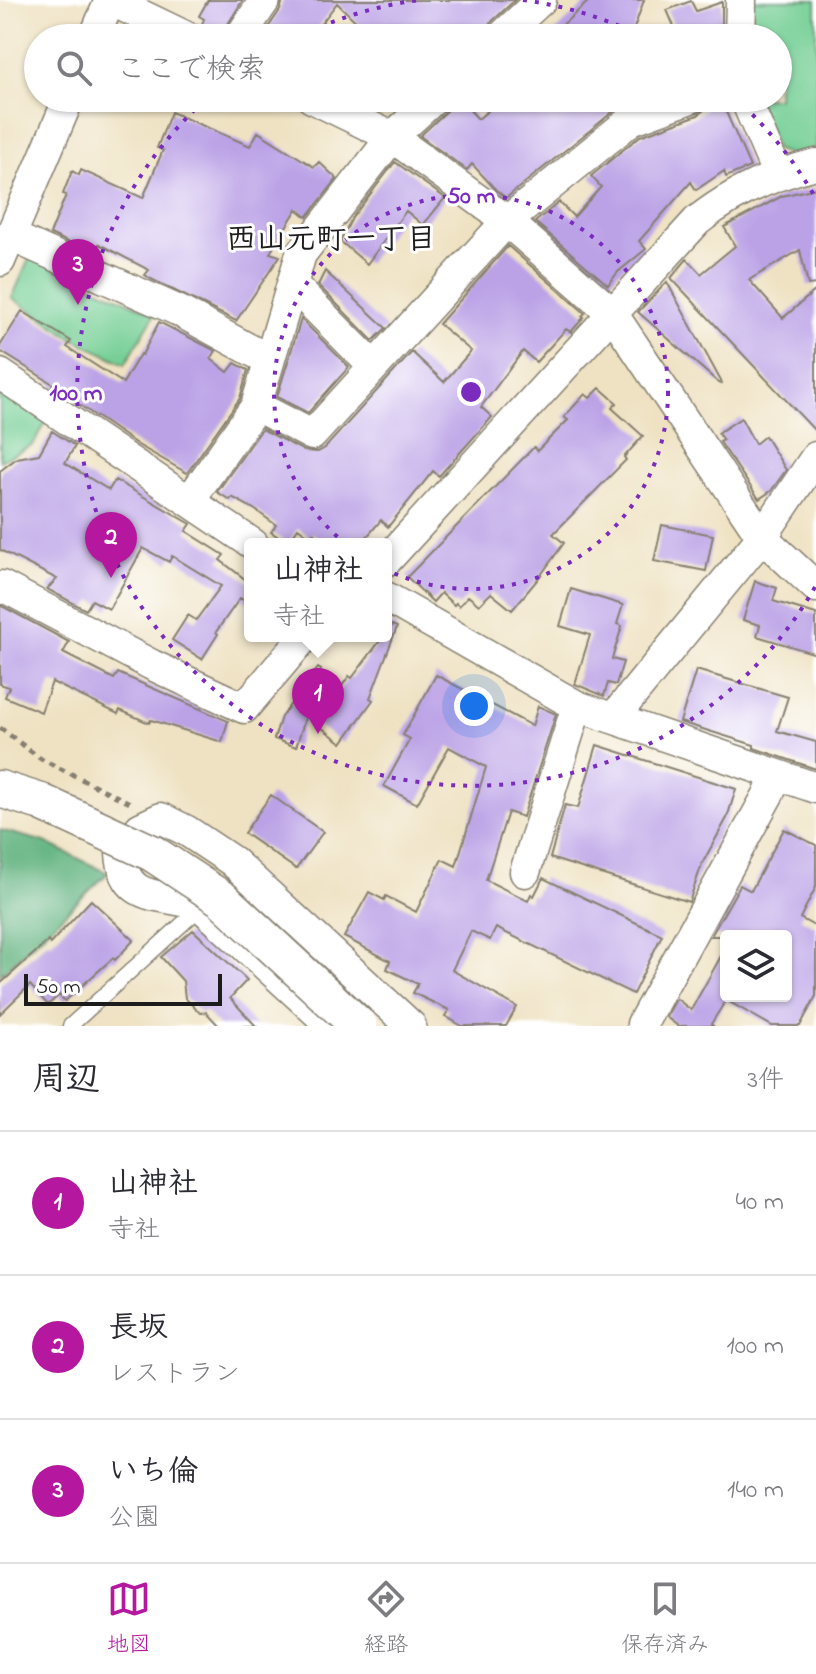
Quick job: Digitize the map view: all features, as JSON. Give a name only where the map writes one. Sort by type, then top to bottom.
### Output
[{"type":"street","points":[[100,24],[110,0],[160,24]]},
{"type":"street","points":[[249,24],[265,0]]},
{"type":"street","points":[[515,24],[541,0]]},
{"type":"street","points":[[740,24],[741,0]]},
{"type":"street","points":[[63,112],[6,248],[179,311],[269,360]]},
{"type":"street","points":[[341,112],[392,137],[507,221],[612,313],[762,537],[816,587]]},
{"type":"street","points":[[190,500],[256,406],[301,254],[392,137],[420,112]]},
{"type":"street","points":[[256,406],[312,435],[507,221],[631,120],[653,112]]},
{"type":"street","points":[[751,112],[777,173]]},
{"type":"street","points":[[392,554],[697,221],[723,200],[777,173],[816,164]]},
{"type":"street","points":[[292,284],[374,367]]},
{"type":"street","points":[[0,374],[244,538]]},
{"type":"street","points":[[614,717],[762,537],[816,457]]},
{"type":"street","points":[[0,589],[2,586],[152,665],[244,708],[300,642]]},
{"type":"street","points":[[392,600],[577,706],[816,788]]},
{"type":"street","points":[[525,872],[577,706]]},
{"type":"street","points":[[647,1023],[769,793],[775,775]]},
{"type":"street","points":[[0,789],[41,802],[152,853],[222,899],[359,1026]]},
{"type":"street","points":[[332,1026],[202,907],[189,901],[156,898],[130,882],[122,869],[121,853],[140,828],[161,818],[232,861],[411,1026]]},
{"type":"lane","points":[[70,1026],[202,907]]},
{"type":"path","points":[[0,728],[41,759],[161,818]]},
{"type":"green space","points":[[753,0],[816,0],[816,148],[791,155],[776,150],[761,112],[792,112],[792,24],[750,24]]},
{"type":"green space","points":[[30,257],[155,314],[125,364],[74,339],[12,298]]},
{"type":"green space","points":[[0,392],[47,421],[33,445],[0,461]]},
{"type":"green space","points":[[0,830],[45,842],[108,873],[0,975]]},
{"type":"building","points":[[208,0],[243,0],[228,24],[202,24],[204,19],[199,16]]},
{"type":"building","points":[[283,0],[515,0],[489,24],[359,24],[337,3],[321,24],[270,24]]},
{"type":"building","points":[[590,0],[644,0],[636,24],[563,24]]},
{"type":"building","points":[[691,1],[696,11],[722,2],[722,23],[673,24],[667,10]]},
{"type":"building","points":[[171,112],[250,146],[258,132],[314,167],[319,162],[337,179],[307,217],[297,209],[270,253],[280,256],[236,321],[151,279],[145,275],[149,270],[99,244],[95,254],[50,234],[72,171],[79,175],[81,170],[143,198],[163,150],[157,148]]},
{"type":"building","points":[[446,112],[472,112],[478,119],[486,112],[613,112],[506,198],[472,164],[467,170],[420,136]]},
{"type":"building","points":[[702,112],[726,112],[750,167],[726,177],[724,171],[696,190],[691,182],[639,241],[646,249],[618,272],[608,285],[535,222],[559,202],[574,217],[601,187],[591,176],[640,136]]},
{"type":"building","points":[[395,162],[445,198],[423,225],[406,211],[367,264],[340,241],[352,218]]},
{"type":"building","points":[[816,188],[816,284],[808,285],[800,250],[749,280],[783,318],[816,290],[816,432],[671,278],[687,259],[701,274],[735,246],[724,227],[782,196]]},
{"type":"building","points":[[508,246],[585,313],[571,332],[566,329],[536,362],[523,351],[481,407],[492,417],[439,476],[433,471],[388,527],[381,520],[366,538],[319,538],[313,533],[310,537],[298,528],[291,538],[280,538],[271,532],[276,525],[254,509],[217,492],[262,429],[304,451],[318,452],[325,448],[412,352],[444,382],[471,351],[439,324]]},
{"type":"building","points":[[325,271],[386,328],[373,341],[318,285]]},
{"type":"building","points":[[667,282],[722,383],[638,312]]},
{"type":"building","points":[[22,311],[71,341],[67,347],[123,383],[159,322],[216,351],[211,359],[228,372],[235,363],[248,370],[240,398],[187,473],[138,445],[53,384],[0,351],[0,346]]},
{"type":"building","points":[[301,319],[349,367],[308,413],[277,397]]},
{"type":"building","points":[[600,388],[617,403],[612,408],[643,436],[624,457],[626,460],[553,534],[564,543],[538,579],[512,610],[491,593],[479,605],[468,596],[459,606],[454,605],[441,593],[433,602],[407,577],[534,447],[537,451],[568,420],[564,417],[585,394],[590,398]]},
{"type":"building","points":[[741,418],[755,444],[765,436],[786,470],[771,491],[759,499],[720,442],[723,440],[718,433]]},
{"type":"building","points":[[52,431],[75,446],[65,463],[109,490],[115,480],[191,524],[186,531],[224,555],[220,560],[244,578],[244,600],[240,598],[202,659],[172,640],[188,615],[196,620],[221,586],[172,556],[169,562],[143,548],[109,609],[92,600],[86,610],[47,589],[57,579],[0,550],[0,471],[17,458],[39,454]]},
{"type":"building","points":[[662,525],[713,535],[706,571],[654,561]]},
{"type":"building","points":[[755,581],[777,588],[773,601],[816,614],[816,654],[757,636],[760,625],[743,620]]},
{"type":"building","points":[[571,589],[623,605],[617,624],[622,626],[612,659],[623,662],[616,685],[608,683],[604,696],[575,684],[590,635],[560,626]]},
{"type":"building","points":[[2,606],[69,642],[63,653],[114,679],[118,673],[228,721],[222,742],[151,720],[149,723],[120,710],[118,714],[52,682],[41,712],[5,697],[9,687],[0,684]]},
{"type":"building","points":[[379,642],[391,642],[370,698],[373,700],[342,743],[306,716],[296,747],[274,739],[281,717],[318,668],[321,670],[314,690],[331,702],[349,676],[352,678]]},
{"type":"building","points":[[696,670],[788,697],[777,731],[816,742],[816,769],[754,748],[754,745],[680,722]]},
{"type":"building","points":[[436,675],[532,726],[538,706],[556,714],[523,817],[508,812],[486,880],[528,901],[543,878],[662,935],[633,994],[496,928],[490,940],[471,931],[452,970],[517,1007],[506,1026],[462,1026],[445,1016],[449,1010],[413,993],[418,984],[387,969],[390,961],[344,937],[369,892],[384,900],[386,896],[416,912],[442,859],[456,866],[486,767],[449,747],[417,804],[384,786],[410,739],[403,735]]},
{"type":"building","points":[[597,745],[736,789],[727,818],[702,864],[689,902],[550,858],[565,805],[578,808]]},
{"type":"building","points":[[271,795],[323,832],[296,869],[244,833]]},
{"type":"building","points":[[784,829],[816,845],[816,887],[800,918],[816,927],[816,996],[800,1026],[772,1026],[730,1002],[792,1002],[792,930],[720,930],[720,936],[711,936],[740,885],[751,891]]},
{"type":"building","points":[[91,900],[134,940],[65,1001],[59,995],[48,1005],[30,985],[0,1014],[0,984],[48,941],[50,944]]},
{"type":"building","points":[[193,930],[247,980],[230,998],[256,1026],[219,1026],[206,1012],[200,1013],[185,998],[183,981],[161,957]]},
{"type":"building","points":[[720,958],[720,1002],[725,1002],[711,1024],[713,1026],[678,1026],[666,1017],[677,999],[691,1010]]},
{"type":"place","name":"いち倫","points":[[78,305]]},
{"type":"place","name":"長坂","points":[[111,578]]},
{"type":"place","name":"山神社","points":[[318,734]]},
{"type":"district","name":"西山元町一丁目","points":[[331,238]]}]
